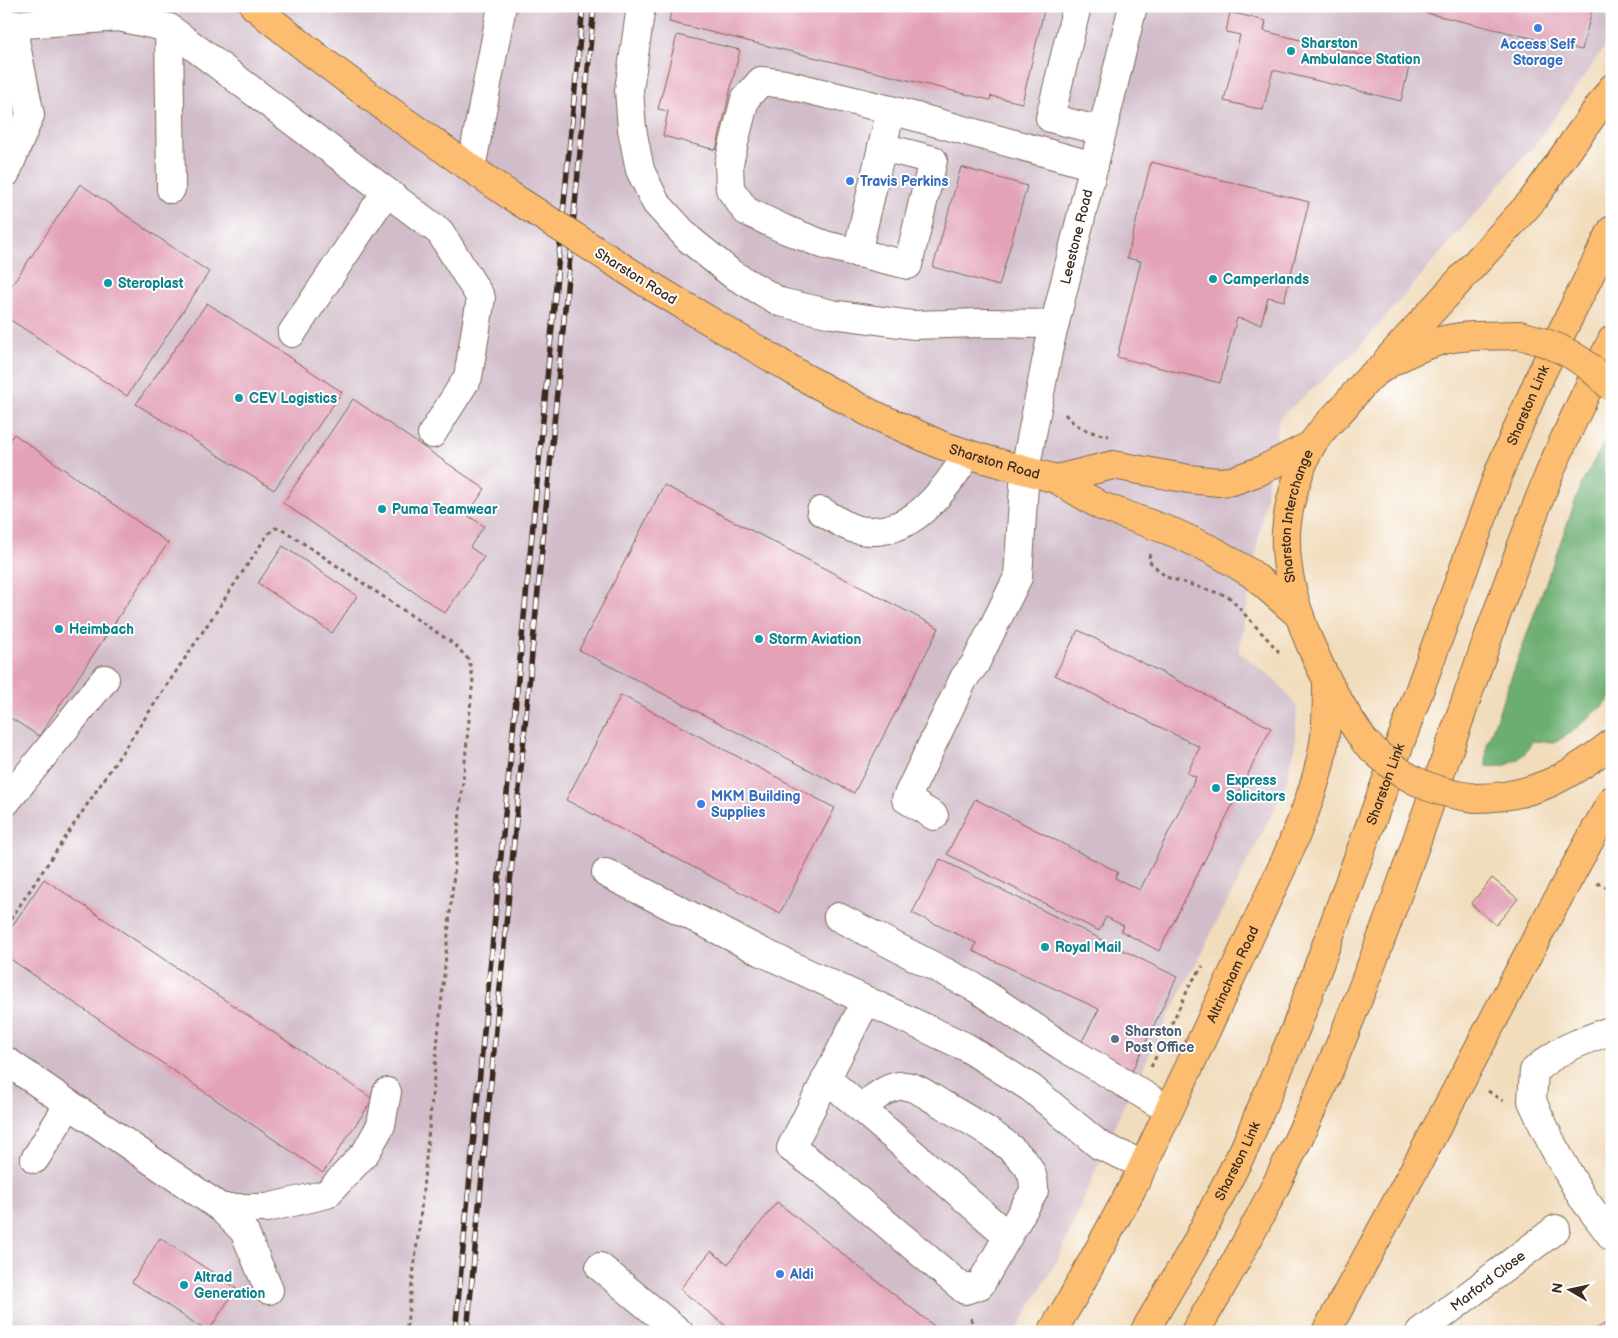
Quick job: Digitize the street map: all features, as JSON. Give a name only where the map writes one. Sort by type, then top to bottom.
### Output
[{"type":"main road","name":"Sharston Road","points":[[254,6],[281,29],[392,112],[511,196],[653,287],[802,376],[870,413],[941,445],[1056,479],[1101,506],[1175,533],[1214,551],[1252,574],[1300,616]]},
{"type":"main road","points":[[1375,373],[1532,201],[1612,88]]},
{"type":"main road","name":"Sharston Link","points":[[1144,1332],[1194,1247],[1245,1147],[1294,1033],[1348,890],[1461,572],[1501,467],[1541,374],[1612,230]]},
{"type":"main road","name":"Sharston Interchange","points":[[1612,388],[1572,354],[1551,344],[1520,335],[1461,337],[1440,341],[1405,355],[1375,373],[1311,445],[1295,488],[1286,532],[1290,580],[1300,616],[1327,681],[1347,716],[1365,742],[1396,769],[1427,787],[1441,792],[1475,798],[1496,798],[1511,796],[1538,788],[1561,778],[1583,765],[1612,743]]},
{"type":"main road","points":[[1195,1332],[1232,1269],[1286,1166],[1341,1043],[1547,480],[1612,340]]},
{"type":"main road","name":"Sharston Road","points":[[1056,479],[1113,464],[1189,479],[1219,482],[1232,481],[1260,471],[1311,445]]},
{"type":"main road","name":"Altrincham Road","points":[[1052,1332],[1144,1166],[1285,862],[1305,814],[1324,743],[1327,681]]},
{"type":"main road","points":[[1326,1332],[1612,800]]},
{"type":"street","points":[[471,168],[502,6]]},
{"type":"street","points":[[641,6],[629,90],[632,129],[640,170],[656,203],[689,239],[732,274],[780,302],[832,314],[913,325],[982,323],[1055,324]]},
{"type":"street","points":[[1077,6],[1050,118],[1102,131]]},
{"type":"street","name":"Leestone Road","points":[[934,816],[906,800],[964,678],[975,664],[1018,577],[1025,470],[1055,324],[1102,131],[1125,8]]},
{"type":"street","points":[[6,173],[30,115],[9,24],[118,17],[169,28],[440,232],[482,298],[468,377],[432,434]]},
{"type":"street","points":[[169,28],[171,189]]},
{"type":"street","points":[[882,147],[933,160],[908,265],[826,245],[784,229],[746,211],[730,189],[729,163],[745,99],[761,81],[785,84],[891,110],[1094,166]]},
{"type":"street","points":[[857,253],[891,110]]},
{"type":"street","points":[[292,333],[386,192]]},
{"type":"street","points":[[821,511],[854,529],[873,531],[893,528],[915,517],[928,507],[950,481],[968,454]]},
{"type":"street","points":[[6,802],[105,679]]},
{"type":"street","points":[[606,873],[762,952],[966,1047],[1031,1088],[1099,1145],[1144,1166]]},
{"type":"street","points":[[838,917],[976,988],[1062,1046],[1169,1110]]},
{"type":"street","points":[[862,1108],[883,1091],[905,1086],[922,1093],[982,1127],[1015,1153],[1027,1166],[1034,1178],[1034,1191],[980,1285],[965,1290],[827,1174],[791,1148],[866,1001]]},
{"type":"street","points":[[1612,1030],[1578,1042],[1548,1058],[1534,1071],[1532,1101],[1553,1146],[1582,1197],[1612,1237]]},
{"type":"street","points":[[6,1061],[221,1208],[244,1231],[269,1290]]},
{"type":"street","points":[[826,1078],[1008,1236]]},
{"type":"street","points":[[221,1208],[268,1208],[328,1194],[366,1152],[382,1125],[387,1092]]},
{"type":"street","points":[[35,1159],[69,1104]]},
{"type":"street","name":"Marford Close","points":[[1420,1332],[1556,1229]]},
{"type":"street","points":[[600,1267],[679,1332]]},
{"type":"path","points":[[1038,402],[1061,410],[1072,423],[1091,432],[1116,437]]},
{"type":"path","points":[[6,926],[268,534],[275,528],[282,529],[454,644],[469,660],[473,679],[420,1220],[406,1332]]},
{"type":"path","points":[[1148,560],[1166,577],[1228,596],[1285,658]]},
{"type":"path","points":[[1592,881],[1612,890]]},
{"type":"path","points":[[1463,1078],[1483,1088],[1513,1108],[1532,1101]]},
{"type":"shaded area","points":[[6,6],[1612,6],[1612,37],[1538,141],[1355,352],[1279,418],[1239,652],[1277,682],[1297,706],[1295,748],[1285,788],[1123,1107],[1057,1261],[1015,1332],[6,1332]]},
{"type":"green space","points":[[1612,442],[1612,698],[1574,730],[1556,742],[1532,741],[1529,748],[1514,762],[1494,767],[1486,766],[1487,744],[1582,483],[1604,443]]},
{"type":"building","points":[[672,6],[1045,6],[1022,103],[991,96],[990,100],[669,22]]},
{"type":"building","name":"Access Self Storage","points":[[1397,6],[1593,6],[1582,50]]},
{"type":"building","name":"Sharston Ambulance Station","points":[[1230,12],[1266,21],[1264,31],[1409,67],[1401,101],[1273,70],[1263,110],[1224,101],[1240,35],[1226,32]]},
{"type":"building","points":[[677,35],[740,50],[716,150],[663,136],[668,111],[658,109]]},
{"type":"building","name":"Camperlands","points":[[1151,162],[1309,202],[1284,301],[1268,297],[1261,324],[1237,318],[1220,383],[1117,357],[1141,261],[1127,258]]},
{"type":"building","points":[[961,167],[1027,186],[999,286],[933,267]]},
{"type":"building","name":"Steroplast","points":[[80,184],[209,272],[127,396],[6,317],[6,294]]},
{"type":"building","name":"CEV Logistics","points":[[207,303],[342,392],[274,490],[136,404]]},
{"type":"building","name":"Puma Teamwear","points":[[353,399],[485,489],[467,515],[484,526],[470,547],[484,557],[445,613],[283,503]]},
{"type":"building","name":"Heimbach","points":[[14,434],[168,543],[39,736],[6,715],[6,445]]},
{"type":"building","name":"Storm Aviation","points":[[664,485],[939,628],[854,793],[579,650]]},
{"type":"building","points":[[283,546],[357,596],[332,633],[258,583]]},
{"type":"building","name":"Express Solicitors","points":[[1078,630],[1271,728],[1159,951],[1121,931],[1124,926],[1106,917],[1099,931],[947,854],[975,799],[1118,872],[1115,878],[1140,890],[1196,777],[1187,773],[1200,747],[1055,675]]},
{"type":"building","name":"MKM Building Supplies","points":[[621,695],[835,808],[780,913],[566,800]]},
{"type":"building","name":"Royal Mail","points":[[940,859],[1177,977],[1131,1073],[1080,1045],[1099,1009],[973,951],[976,943],[912,913]]},
{"type":"building","points":[[1492,878],[1518,899],[1496,925],[1471,904]]},
{"type":"building","points":[[44,879],[373,1099],[323,1173],[6,956],[6,935]]},
{"type":"building","name":"Aldi","points":[[777,1202],[942,1332],[733,1332],[680,1289],[711,1251],[728,1264]]},
{"type":"building","name":"Altrad Generation","points":[[160,1238],[236,1288],[208,1332],[132,1282]]},
{"type":"building","points":[[1612,1319],[1612,1332],[1591,1332]]},
{"type":"railway","points":[[455,1332],[583,6]]},
{"type":"railway","points":[[467,1332],[594,6]]},
{"type":"place","name":"Access Self Storage","points":[[1538,28]]},
{"type":"place","name":"Sharston Ambulance Station","points":[[1291,51]]},
{"type":"place","name":"Travis Perkins","points":[[850,181]]},
{"type":"place","name":"Camperlands","points":[[1213,279]]},
{"type":"place","name":"Steroplast","points":[[108,283]]},
{"type":"place","name":"CEV Logistics","points":[[239,398]]},
{"type":"place","name":"Puma Teamwear","points":[[382,509]]},
{"type":"place","name":"Heimbach","points":[[59,629]]},
{"type":"place","name":"Storm Aviation","points":[[759,639]]},
{"type":"place","name":"Express Solicitors","points":[[1216,788]]},
{"type":"place","name":"MKM Building Supplies","points":[[701,804]]},
{"type":"place","name":"Royal Mail","points":[[1045,947]]},
{"type":"place","name":"Sharston Post Office","points":[[1115,1039]]},
{"type":"place","name":"Aldi","points":[[780,1274]]},
{"type":"place","name":"Altrad Generation","points":[[184,1285]]}]
